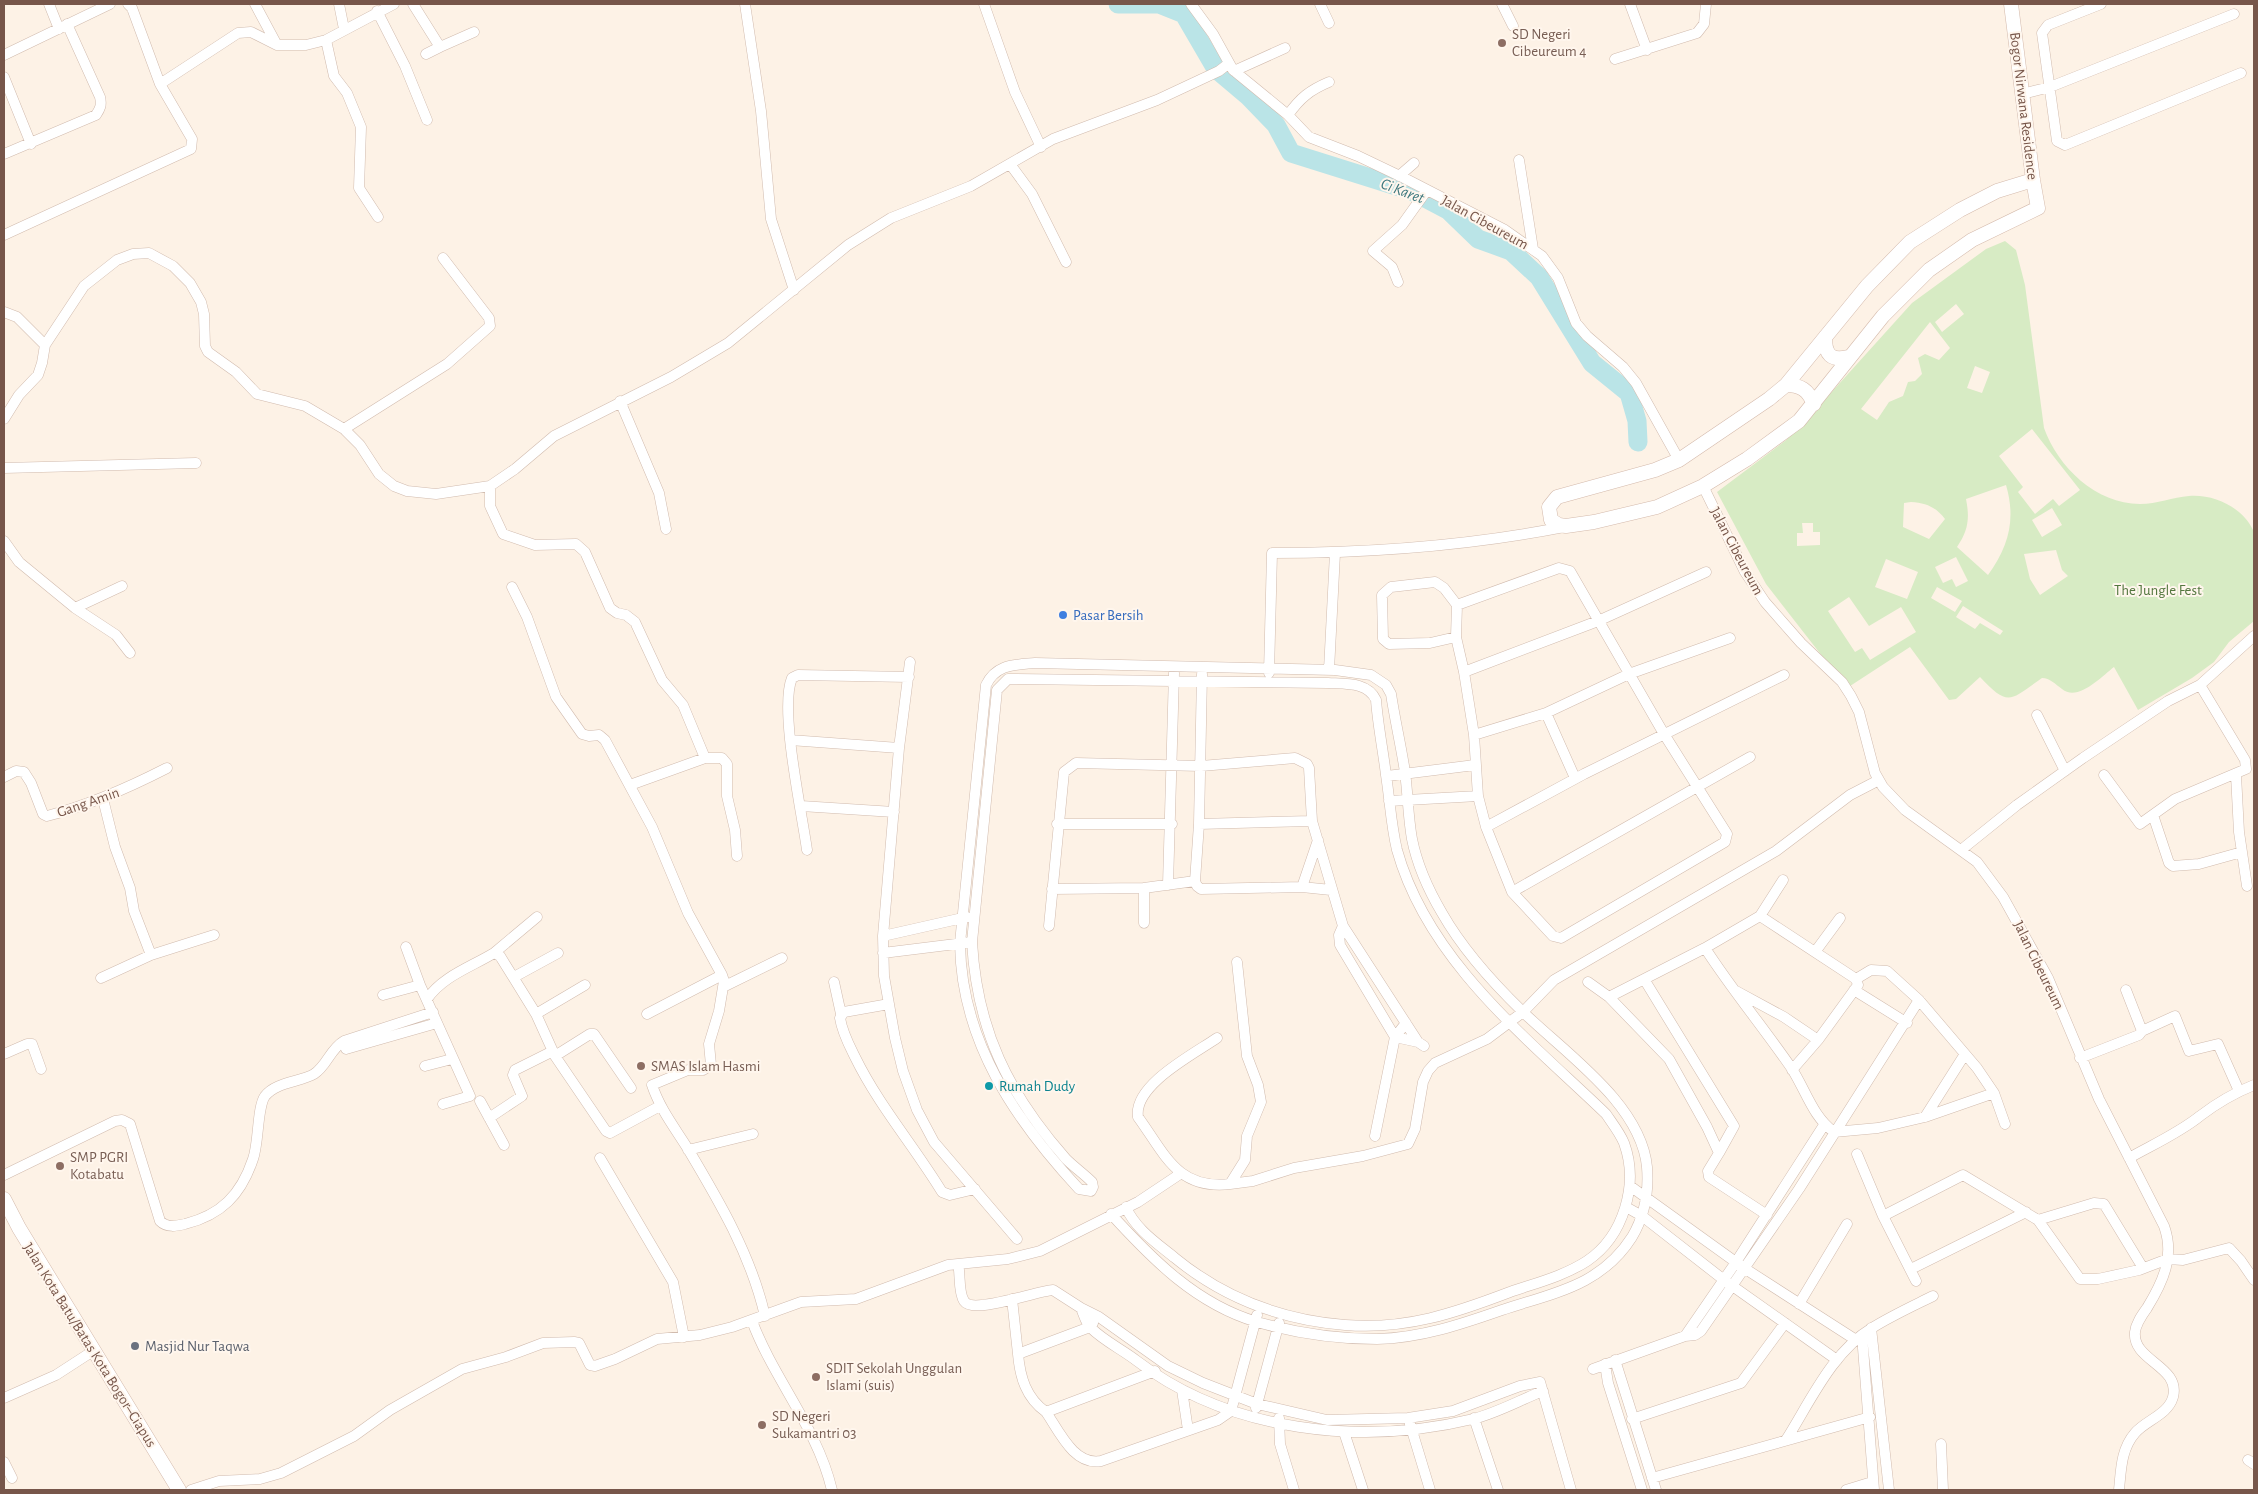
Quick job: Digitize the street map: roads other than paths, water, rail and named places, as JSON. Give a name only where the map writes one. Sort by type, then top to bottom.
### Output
[{"type":"street","points":[[4,154],[96,115],[101,107],[100,98],[63,26],[49,4]]},
{"type":"street","points":[[4,55],[110,4]]},
{"type":"street","points":[[4,236],[191,148],[192,139],[160,84],[132,8],[128,4]]},
{"type":"street","points":[[255,4],[277,45]]},
{"type":"street","points":[[339,4],[344,29]]},
{"type":"street","points":[[160,84],[238,33],[251,32],[277,45],[306,46],[326,40],[377,11],[394,4]]},
{"type":"street","points":[[413,4],[440,48]]},
{"type":"street","points":[[744,4],[761,111],[771,219],[794,290]]},
{"type":"street","points":[[984,4],[1015,92],[1041,148]]},
{"type":"street","name":"Jalan Cibeureum","points":[[1191,4],[1213,34],[1231,67],[1288,115],[1309,137],[1358,156],[1399,176],[1424,196],[1505,230],[1534,249],[1558,278],[1573,317],[1580,328],[1622,367],[1636,383],[1679,460]]},
{"type":"street","points":[[1320,4],[1329,23]]},
{"type":"street","points":[[1502,4],[1513,26]]},
{"type":"street","points":[[1630,4],[1646,50]]},
{"type":"street","points":[[1614,59],[1697,33],[1704,24],[1706,4]]},
{"type":"street","name":"Bogor Nirwana Residence","points":[[1848,357],[1883,316],[1929,270],[1972,240],[2038,208],[2012,4]]},
{"type":"street","points":[[2101,4],[2048,25],[2042,33],[2057,141],[2065,145],[2242,73]]},
{"type":"street","points":[[377,11],[401,58],[427,120]]},
{"type":"street","points":[[2022,94],[2050,87],[2234,14]]},
{"type":"street","points":[[426,54],[474,32]]},
{"type":"street","points":[[326,40],[334,76],[347,92],[361,127],[359,188],[378,217]]},
{"type":"street","points":[[4,419],[19,395],[38,375],[45,345],[84,286],[100,271],[117,260],[133,254],[149,253],[173,266],[196,292],[204,314],[205,346],[208,352],[229,366],[257,394],[305,406],[344,429],[363,449],[379,474],[394,486],[408,491],[436,494],[490,486],[503,479],[554,436],[620,401],[671,377],[728,343],[843,249],[891,218],[971,186],[1082,127],[1157,100],[1218,72],[1285,48]]},
{"type":"street","points":[[4,77],[31,144]]},
{"type":"street","points":[[1288,115],[1298,101],[1310,91],[1329,82]]},
{"type":"street","points":[[1519,160],[1534,249]]},
{"type":"street","points":[[1399,176],[1414,163]]},
{"type":"street","points":[[1010,164],[1032,194],[1066,262]]},
{"type":"street","points":[[1533,533],[1549,514],[1550,505],[1559,496],[1655,470],[1679,460],[1769,399],[1786,385],[1867,286],[1910,242],[1960,210],[1996,192],[2033,180]]},
{"type":"street","points":[[1398,282],[1392,267],[1373,251],[1402,225],[1424,196]]},
{"type":"street","points":[[344,429],[447,364],[490,326],[489,318],[443,258]]},
{"type":"street","points":[[4,312],[17,317],[45,345]]},
{"type":"street","points":[[1824,338],[1824,348],[1830,357],[1839,359],[1848,357]]},
{"type":"street","points":[[1269,681],[1272,553],[1394,551],[1478,542],[1594,522],[1657,507],[1703,486],[1784,433],[1814,404],[1848,357]]},
{"type":"street","points":[[1786,385],[1800,386],[1814,404]]},
{"type":"street","points":[[620,401],[659,494],[666,529]]},
{"type":"street","points":[[4,468],[196,463]]},
{"type":"street","points":[[490,486],[490,506],[503,534],[535,545],[572,543],[585,552],[610,608],[617,613],[626,614],[635,622],[662,680],[683,705],[705,758]]},
{"type":"street","name":"Jalan Cibeureum","points":[[1703,486],[1745,572],[1765,602],[1801,643],[1842,682],[1851,696],[1859,712],[1868,750],[1879,780],[1905,810],[1977,862],[1994,883],[2032,946],[2048,978],[2080,1058],[2164,1226],[2168,1238],[2168,1258],[2161,1285],[2140,1318],[2135,1332],[2142,1351],[2168,1376],[2173,1390],[2173,1398],[2165,1410],[2136,1431],[2129,1440],[2122,1460],[2119,1490]]},
{"type":"street","points":[[1549,514],[1556,524],[1566,526]]},
{"type":"street","points":[[4,541],[19,562],[75,608],[116,635],[130,653]]},
{"type":"street","points":[[1329,670],[1335,553]]},
{"type":"street","points":[[1456,637],[1430,643],[1388,644],[1383,639],[1381,599],[1385,591],[1391,587],[1435,582],[1444,588],[1457,605],[1456,637],[1474,734],[1474,765],[1478,796],[1486,827],[1512,892],[1553,936],[1561,938],[1725,842],[1728,834],[1664,734],[1567,569],[1559,568],[1457,605]]},
{"type":"street","points":[[1464,672],[1598,621],[1706,572]]},
{"type":"street","points":[[75,608],[122,586]]},
{"type":"street","points":[[512,588],[527,617],[556,697],[582,734],[602,737],[652,827],[688,913],[722,975],[723,987],[717,1020],[709,1044],[711,1065],[703,1070],[688,1070],[652,1085],[660,1106],[688,1150],[743,1250],[755,1279],[765,1316]]},
{"type":"street","points":[[1961,850],[2065,771],[2143,717],[2200,685],[2254,636]]},
{"type":"street","points":[[1474,734],[1546,713],[1629,674],[1730,638]]},
{"type":"street","points":[[910,662],[899,748],[883,936],[882,953],[889,1004],[903,1071],[917,1110],[934,1142],[1017,1239]]},
{"type":"street","points":[[1110,1214],[1135,1243],[1175,1279],[1211,1301],[1255,1321],[1278,1328],[1337,1338],[1378,1339],[1399,1338],[1470,1322],[1576,1286],[1603,1271],[1625,1247],[1642,1216],[1647,1197],[1647,1164],[1643,1146],[1626,1116],[1587,1071],[1523,1012],[1489,977],[1463,946],[1441,911],[1421,868],[1413,841],[1405,773],[1389,689],[1371,675],[1329,670],[1035,663],[1002,667],[993,674],[986,685],[960,944],[960,966],[974,1033],[991,1071],[1018,1117],[1048,1156],[1079,1189],[1091,1191],[1093,1187],[1092,1182],[1067,1160],[1036,1122],[999,1063],[982,1012],[972,942],[973,916],[997,690],[1001,684],[1013,678],[1269,681],[1358,686],[1369,690],[1376,700],[1389,801],[1398,851],[1410,884],[1426,916],[1454,959],[1480,992],[1606,1114],[1623,1141],[1630,1167],[1630,1186],[1626,1206],[1619,1225],[1605,1246],[1588,1260],[1567,1272],[1454,1314],[1391,1326],[1346,1325],[1281,1315],[1258,1308],[1206,1280],[1181,1263],[1140,1228],[1128,1212]]},
{"type":"street","points":[[1168,885],[1172,824],[1174,666]]},
{"type":"street","points":[[1202,667],[1201,766],[1195,881],[1197,886],[1201,889],[1302,887],[1331,890]]},
{"type":"street","points":[[807,850],[790,740],[790,683],[794,675],[909,677]]},
{"type":"street","points":[[1486,827],[1575,778],[1784,675]]},
{"type":"street","points":[[2104,775],[2140,824],[2183,795],[2207,784],[2236,775],[2246,769],[2246,763],[2200,685]]},
{"type":"street","points":[[1546,713],[1575,778]]},
{"type":"street","points":[[2037,715],[2065,771]]},
{"type":"street","points":[[790,740],[899,748]]},
{"type":"street","points":[[1512,892],[1750,757]]},
{"type":"street","points":[[630,785],[705,758],[722,758],[727,764],[726,796],[735,830],[737,856]]},
{"type":"street","points":[[1049,926],[1057,824],[1064,772],[1070,766],[1076,763],[1201,766],[1295,758],[1307,764],[1311,777],[1312,821],[1343,926],[1379,984],[1421,1044],[1395,1037],[1340,945],[1339,935],[1343,926]]},
{"type":"street","points":[[1386,776],[1474,765]]},
{"type":"street","name":"Gang Amin","points":[[4,777],[16,771],[24,772],[31,783],[45,816],[103,799],[167,768]]},
{"type":"street","points":[[2236,775],[2242,852],[2247,886]]},
{"type":"street","points":[[1217,1038],[1163,1074],[1141,1098],[1138,1108],[1138,1117],[1180,1174],[1192,1181],[1214,1186],[1253,1181],[1294,1168],[1387,1151],[1408,1144],[1413,1134],[1423,1082],[1428,1070],[1437,1061],[1469,1049],[1511,1022],[1554,980],[1776,851],[1850,795],[1879,780]]},
{"type":"street","points":[[1389,801],[1478,796]]},
{"type":"street","points":[[103,799],[115,847],[130,888],[135,916],[151,956]]},
{"type":"street","points":[[801,806],[894,812]]},
{"type":"street","points":[[2153,815],[2169,863],[2173,866],[2199,864],[2242,852]]},
{"type":"street","points":[[1199,824],[1312,821]]},
{"type":"street","points":[[1057,824],[1172,824]]},
{"type":"street","points":[[1302,887],[1318,840]]},
{"type":"street","points":[[1609,997],[1705,948],[1760,916],[1782,880]]},
{"type":"street","points":[[1052,889],[1144,888],[1195,881]]},
{"type":"street","points":[[1144,888],[1144,923]]},
{"type":"street","points":[[883,936],[973,916]]},
{"type":"street","points":[[1760,916],[1856,979],[1858,984],[1818,1040],[1792,1070]]},
{"type":"street","points":[[427,999],[438,986],[465,968],[494,953],[537,917]]},
{"type":"street","points":[[1815,952],[1840,918]]},
{"type":"street","points":[[101,978],[151,956],[214,935]]},
{"type":"street","points":[[882,953],[972,942]]},
{"type":"street","points":[[406,947],[420,985],[470,1096],[443,1104]]},
{"type":"street","points":[[1705,948],[1792,1070],[1824,1125],[1834,1132],[1878,1128],[1925,1117],[1994,1093]]},
{"type":"street","points":[[494,953],[500,956],[514,977],[536,1014],[554,1053],[608,1133],[660,1106]]},
{"type":"street","points":[[514,977],[558,953]]},
{"type":"street","points":[[723,987],[782,958]]},
{"type":"street","points":[[1230,1184],[1245,1160],[1246,1136],[1261,1102],[1258,1085],[1247,1056],[1237,962]]},
{"type":"street","points":[[1856,979],[1871,970],[1887,971],[1920,1000],[1965,1054],[1994,1093],[2005,1124]]},
{"type":"street","points":[[647,1014],[722,975]]},
{"type":"street","points":[[1644,979],[1734,1126],[1708,1171],[1709,1177],[1766,1215]]},
{"type":"street","points":[[834,982],[846,1038],[864,1076],[886,1113],[942,1192],[950,1195],[975,1188]]},
{"type":"street","points":[[1588,982],[1609,997],[1669,1059],[1708,1127],[1719,1153]]},
{"type":"street","points":[[1368,992],[1379,984]]},
{"type":"street","points":[[383,995],[420,985]]},
{"type":"street","points":[[536,1014],[585,985]]},
{"type":"street","points":[[1733,989],[1784,1017],[1818,1040]]},
{"type":"street","points":[[1854,990],[1906,1022]]},
{"type":"street","points":[[2126,990],[2142,1032]]},
{"type":"street","points":[[1593,1369],[1685,1336],[1695,1335],[1701,1331],[1728,1283],[1799,1189],[1920,1000]]},
{"type":"street","points":[[841,1014],[847,1010],[889,1004]]},
{"type":"street","points":[[4,1175],[115,1121],[122,1120],[130,1124],[160,1221],[172,1226],[204,1219],[221,1209],[237,1193],[246,1176],[257,1143],[261,1105],[268,1093],[314,1074],[336,1046],[344,1041],[433,1012]]},
{"type":"street","points":[[2080,1058],[2175,1016],[2189,1051],[2218,1044],[2239,1090]]},
{"type":"street","points":[[346,1049],[437,1023]]},
{"type":"street","points":[[1375,1136],[1395,1037],[1406,1023]]},
{"type":"street","points":[[489,1118],[522,1096],[514,1074],[515,1070],[554,1053],[590,1034],[594,1034],[630,1088]]},
{"type":"street","points":[[4,1054],[27,1044],[32,1044],[41,1069]]},
{"type":"street","points":[[1669,1059],[1686,1050]]},
{"type":"street","points":[[1925,1117],[1965,1054]]},
{"type":"street","points":[[425,1066],[452,1059]]},
{"type":"street","points":[[2129,1158],[2200,1117],[2210,1107],[2239,1090],[2254,1085]]},
{"type":"street","points":[[480,1101],[504,1145]]},
{"type":"street","points":[[1740,1266],[1766,1215],[1824,1125]]},
{"type":"street","points":[[688,1150],[753,1134]]},
{"type":"street","points":[[1857,1154],[1883,1216],[1916,1281]]},
{"type":"street","points":[[600,1158],[673,1282],[684,1337]]},
{"type":"street","points":[[1120,1224],[1128,1212],[1180,1174]]},
{"type":"street","points":[[1883,1216],[1961,1175],[1971,1178],[2038,1220],[2080,1279],[2098,1279],[2143,1268],[2168,1258],[2183,1260],[2229,1248],[2254,1280]]},
{"type":"street","points":[[1630,1186],[1740,1266],[1799,1304],[1859,1338]]},
{"type":"street","name":"Jalan Kota Batu/Batas Kota Bogor–Ciapus","points":[[4,1199],[19,1228],[179,1490]]},
{"type":"street","points":[[2038,1220],[2094,1203],[2104,1204],[2143,1268]]},
{"type":"street","points":[[1626,1206],[1642,1216],[1728,1283],[1837,1360]]},
{"type":"street","points":[[191,1490],[219,1481],[271,1477],[354,1436],[390,1410],[452,1374],[472,1365],[506,1358],[543,1343],[576,1342],[590,1364],[595,1366],[615,1360],[657,1339],[700,1335],[752,1321],[801,1302],[856,1299],[948,1265],[1008,1259],[1040,1251],[1110,1214],[1128,1212]]},
{"type":"street","points":[[1911,1269],[2026,1212]]},
{"type":"street","points":[[1799,1304],[1847,1224]]},
{"type":"street","points":[[959,1270],[963,1297],[969,1305],[984,1306],[1053,1290],[1099,1317],[1168,1366],[1235,1397],[1327,1420],[1408,1418],[1453,1411],[1534,1382],[1540,1383],[1571,1490]]},
{"type":"street","points":[[1786,1440],[1837,1360],[1859,1338],[1871,1328],[1933,1296]]},
{"type":"street","points":[[1012,1299],[1019,1372],[1026,1389],[1034,1402],[1046,1412],[1080,1458],[1090,1462],[1101,1461],[1218,1420],[1231,1411],[1258,1308]]},
{"type":"street","points":[[1081,1308],[1090,1327],[1152,1372],[1182,1390],[1231,1411],[1279,1422],[1344,1432],[1411,1430],[1474,1418],[1543,1391]]},
{"type":"street","points":[[1254,1416],[1281,1315]]},
{"type":"street","points":[[1018,1354],[1090,1327],[1099,1317]]},
{"type":"street","points":[[752,1321],[771,1363],[795,1400],[813,1438],[832,1490]]},
{"type":"street","points":[[1632,1418],[1741,1384],[1785,1323]]},
{"type":"street","points":[[1871,1328],[1889,1490]]},
{"type":"street","points":[[1846,1490],[1873,1486],[1870,1417],[1859,1338]]},
{"type":"street","points":[[4,1398],[56,1375],[93,1351]]},
{"type":"street","points":[[1615,1360],[1656,1490]]},
{"type":"street","points":[[1605,1364],[1608,1383],[1642,1490]]},
{"type":"street","points":[[1046,1412],[1168,1366]]},
{"type":"street","points":[[1182,1390],[1188,1430]]},
{"type":"street","points":[[1280,1409],[1280,1444],[1294,1490]]},
{"type":"street","points":[[1652,1478],[1870,1417]]},
{"type":"street","points":[[1408,1418],[1430,1490]]},
{"type":"street","points":[[1474,1418],[1498,1490]]},
{"type":"street","points":[[1344,1432],[1363,1490]]},
{"type":"street","points":[[1941,1444],[1943,1490]]},
{"type":"street","points":[[4,1462],[12,1478]]},
{"type":"waterway","name":"Ci Karet","points":[[1118,4],[1159,4],[1184,14],[1216,69],[1248,96],[1276,125],[1291,153],[1412,191],[1448,210],[1478,239],[1511,251],[1539,277],[1592,363],[1629,393],[1637,421],[1638,442]]},
{"type":"place","name":"SD Negeri Cibeureum 4","points":[[1502,43]]},
{"type":"place","name":"Pasar Bersih","points":[[1063,615]]},
{"type":"place","name":"SMAS Islam Hasmi","points":[[641,1066]]},
{"type":"place","name":"Rumah Dudy","points":[[989,1086]]},
{"type":"place","name":"SMP PGRI Kotabatu","points":[[60,1166]]},
{"type":"place","name":"Masjid Nur Taqwa","points":[[135,1346]]},
{"type":"place","name":"SDIT Sekolah Unggulan Islami (suis)","points":[[816,1377]]},
{"type":"place","name":"SD Negeri Sukamantri 03","points":[[762,1425]]},
{"type":"park label","name":"The Jungle Fest","points":[[2158,590]]}]
